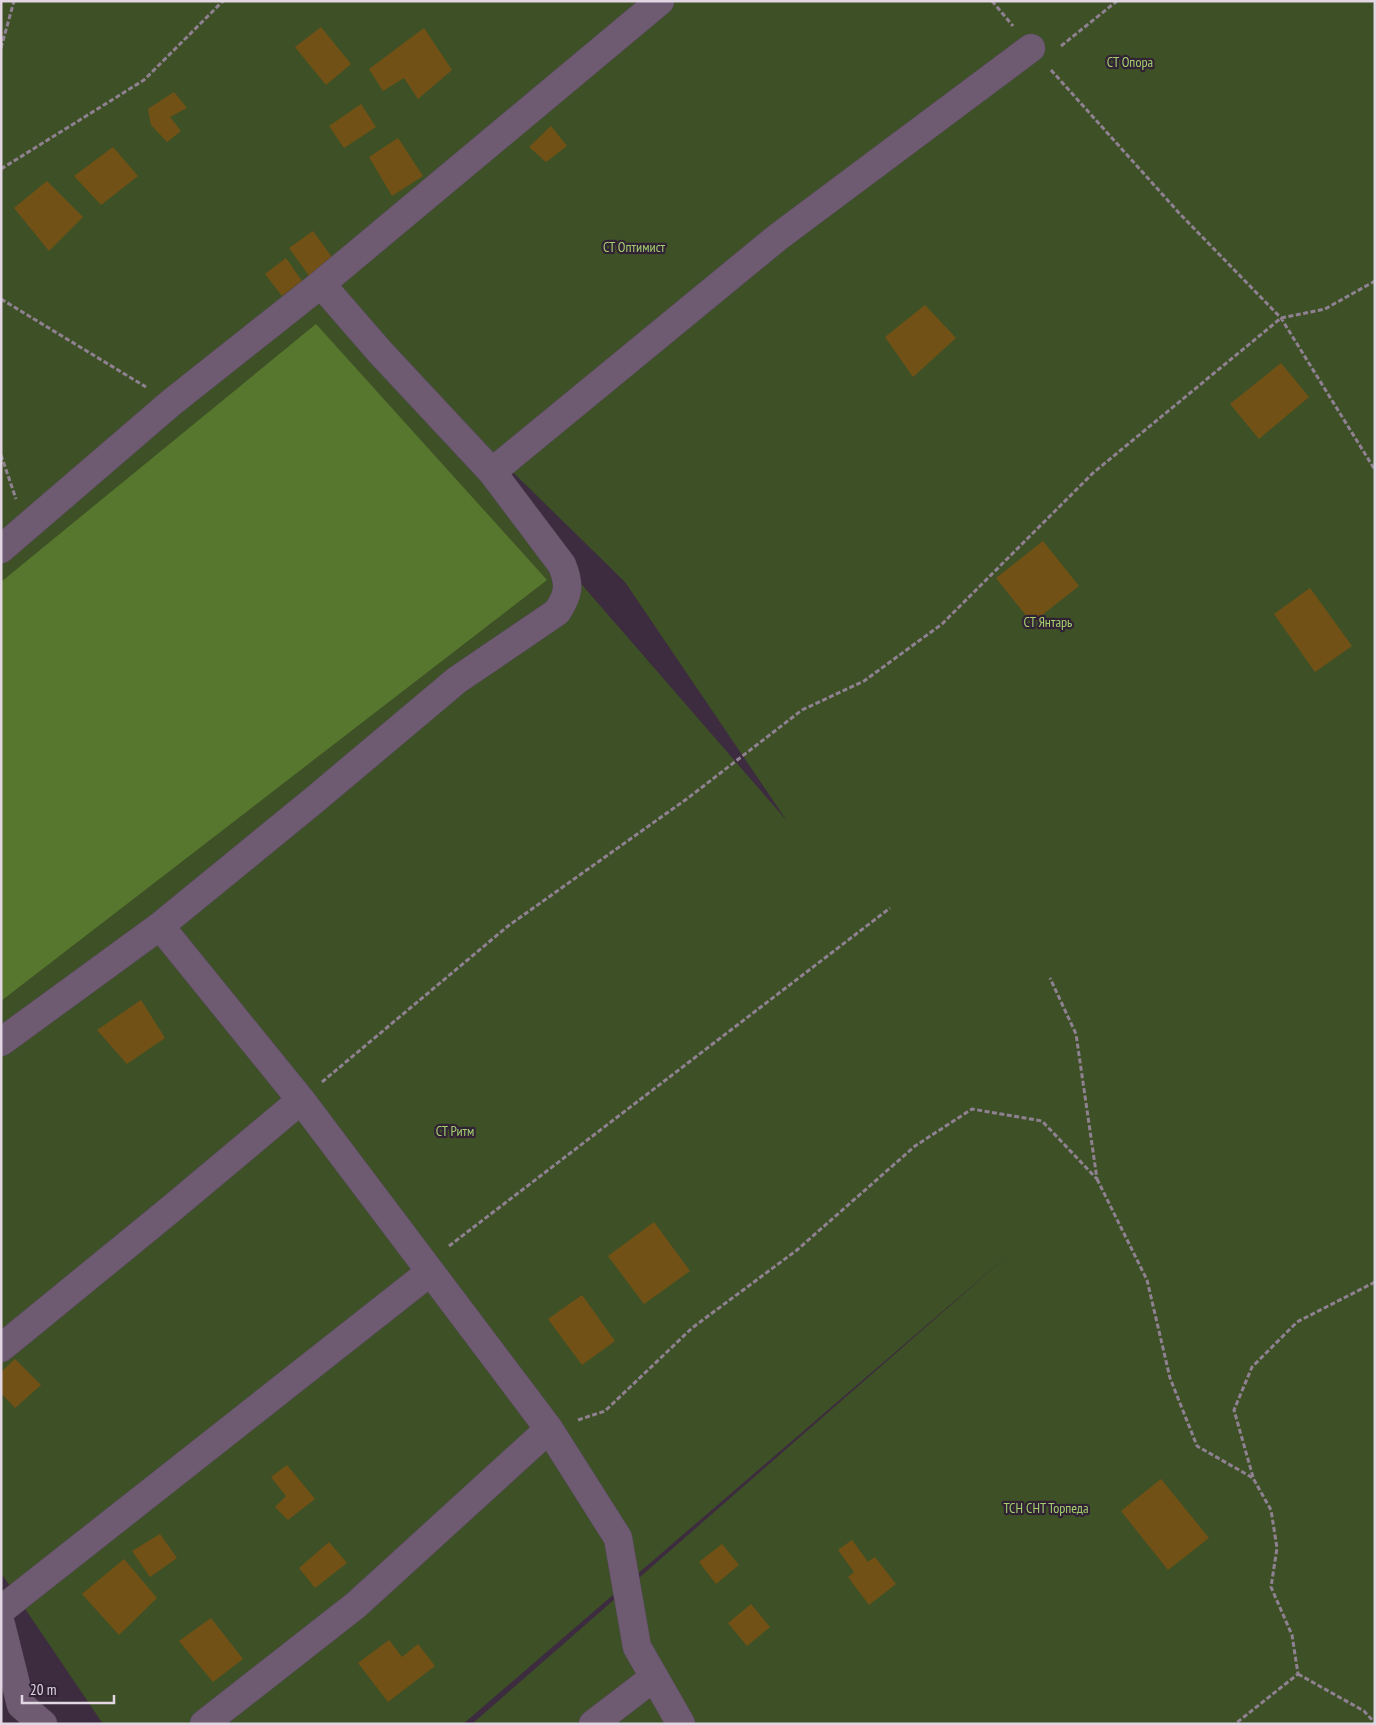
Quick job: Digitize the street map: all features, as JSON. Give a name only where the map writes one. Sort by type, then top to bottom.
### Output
[{"type":"street","points":[[1,549],[172,402],[321,284],[660,1]]},
{"type":"street","points":[[492,472],[778,237],[1037,55]]},
{"type":"street","points":[[1,1042],[160,926],[457,680],[557,612],[564,601],[568,590],[562,565],[492,472],[380,352],[321,284]]},
{"type":"street","points":[[160,926],[301,1100],[549,1429],[618,1538],[637,1648],[680,1724]]},
{"type":"street","points":[[1,1348],[301,1100]]},
{"type":"street","points":[[1,1610],[428,1268]]},
{"type":"street","points":[[204,1724],[356,1605],[549,1429]]},
{"type":"street","points":[[1,1625],[21,1705],[43,1724]]},
{"type":"street","points":[[593,1724],[654,1678]]},
{"type":"path","points":[[1,48],[14,1]]},
{"type":"path","points":[[1,169],[144,80],[224,1]]},
{"type":"path","points":[[1116,1],[1037,55],[1180,214],[1281,318],[1375,470]]},
{"type":"path","points":[[301,1100],[508,926],[688,798],[802,710],[864,681],[942,624],[1093,473],[1281,318],[1325,309],[1375,281]]},
{"type":"path","points":[[1,299],[172,402]]},
{"type":"path","points":[[1,454],[26,527]]},
{"type":"path","points":[[428,1268],[890,908]]},
{"type":"path","points":[[1050,978],[1076,1034],[1097,1179]]},
{"type":"path","points":[[549,1429],[605,1411],[692,1328],[797,1250],[914,1146],[972,1109],[1042,1121],[1097,1179],[1147,1280],[1170,1378],[1197,1446],[1254,1478]]},
{"type":"path","points":[[1298,1674],[1292,1635],[1272,1587],[1277,1548],[1271,1510],[1254,1478],[1234,1410],[1252,1367],[1297,1322],[1375,1282]]},
{"type":"path","points":[[1298,1674],[1364,1711],[1375,1723]]},
{"type":"path","points":[[1235,1724],[1298,1674]]},
{"type":"green space","points":[[1,1],[1375,1],[1375,1724],[472,1724],[1015,1249],[463,1724],[103,1724],[1,1573]],"holes":[[[327,290],[625,582],[787,821]]]},
{"type":"green space","points":[[316,324],[547,580],[1,1001],[1,582]]},
{"type":"building","points":[[321,27],[351,64],[326,85],[295,47]]},
{"type":"building","points":[[424,28],[452,70],[418,99],[404,78],[383,91],[369,69]]},
{"type":"building","points":[[174,92],[187,108],[170,117],[181,131],[167,142],[151,125],[148,109]]},
{"type":"building","points":[[361,104],[376,127],[344,148],[329,126]]},
{"type":"building","points":[[551,126],[567,146],[546,162],[529,147]]},
{"type":"building","points":[[398,138],[423,176],[392,196],[369,157]]},
{"type":"building","points":[[113,147],[138,176],[101,205],[74,176]]},
{"type":"building","points":[[47,181],[83,217],[49,251],[14,208]]},
{"type":"building","points":[[313,231],[334,260],[310,277],[289,248]]},
{"type":"building","points":[[286,258],[302,281],[282,296],[265,274]]},
{"type":"building","points":[[925,305],[956,338],[913,377],[885,337]]},
{"type":"building","points":[[1281,363],[1309,397],[1259,439],[1230,404]]},
{"type":"building","points":[[1043,541],[1079,586],[1032,623],[996,578]]},
{"type":"building","points":[[1310,588],[1352,646],[1315,672],[1274,614]]},
{"type":"building","points":[[141,1000],[165,1038],[127,1064],[97,1030]]},
{"type":"building","points":[[654,1222],[690,1271],[644,1304],[608,1256]]},
{"type":"building","points":[[582,1295],[615,1341],[582,1365],[548,1319]]},
{"type":"building","points":[[15,1359],[41,1385],[15,1408],[1,1393],[1,1372]]},
{"type":"building","points":[[287,1465],[315,1499],[288,1520],[275,1507],[286,1496],[271,1477]]},
{"type":"building","points":[[1161,1479],[1209,1538],[1168,1570],[1121,1511]]},
{"type":"building","points":[[160,1534],[177,1558],[150,1577],[132,1551]]},
{"type":"building","points":[[852,1540],[868,1562],[875,1557],[896,1584],[869,1605],[848,1577],[854,1572],[838,1550]]},
{"type":"building","points":[[329,1542],[347,1563],[315,1588],[299,1568]]},
{"type":"building","points":[[722,1544],[739,1565],[716,1584],[699,1562]]},
{"type":"building","points":[[124,1559],[157,1598],[119,1635],[82,1594]]},
{"type":"building","points":[[751,1604],[770,1627],[747,1646],[728,1623]]},
{"type":"building","points":[[211,1618],[243,1659],[213,1682],[179,1641]]},
{"type":"building","points":[[389,1640],[402,1657],[418,1644],[435,1666],[388,1702],[358,1663]]},
{"type":"park label","name":"СТ Опора","points":[[1130,62]]},
{"type":"park label","name":"СТ Оптимист","points":[[634,247]]},
{"type":"park label","name":"СТ Янтарь","points":[[1048,622]]},
{"type":"park label","name":"СТ Ритм","points":[[455,1131]]},
{"type":"park label","name":"ТСН СНТ Торпеда","points":[[1046,1508]]}]
